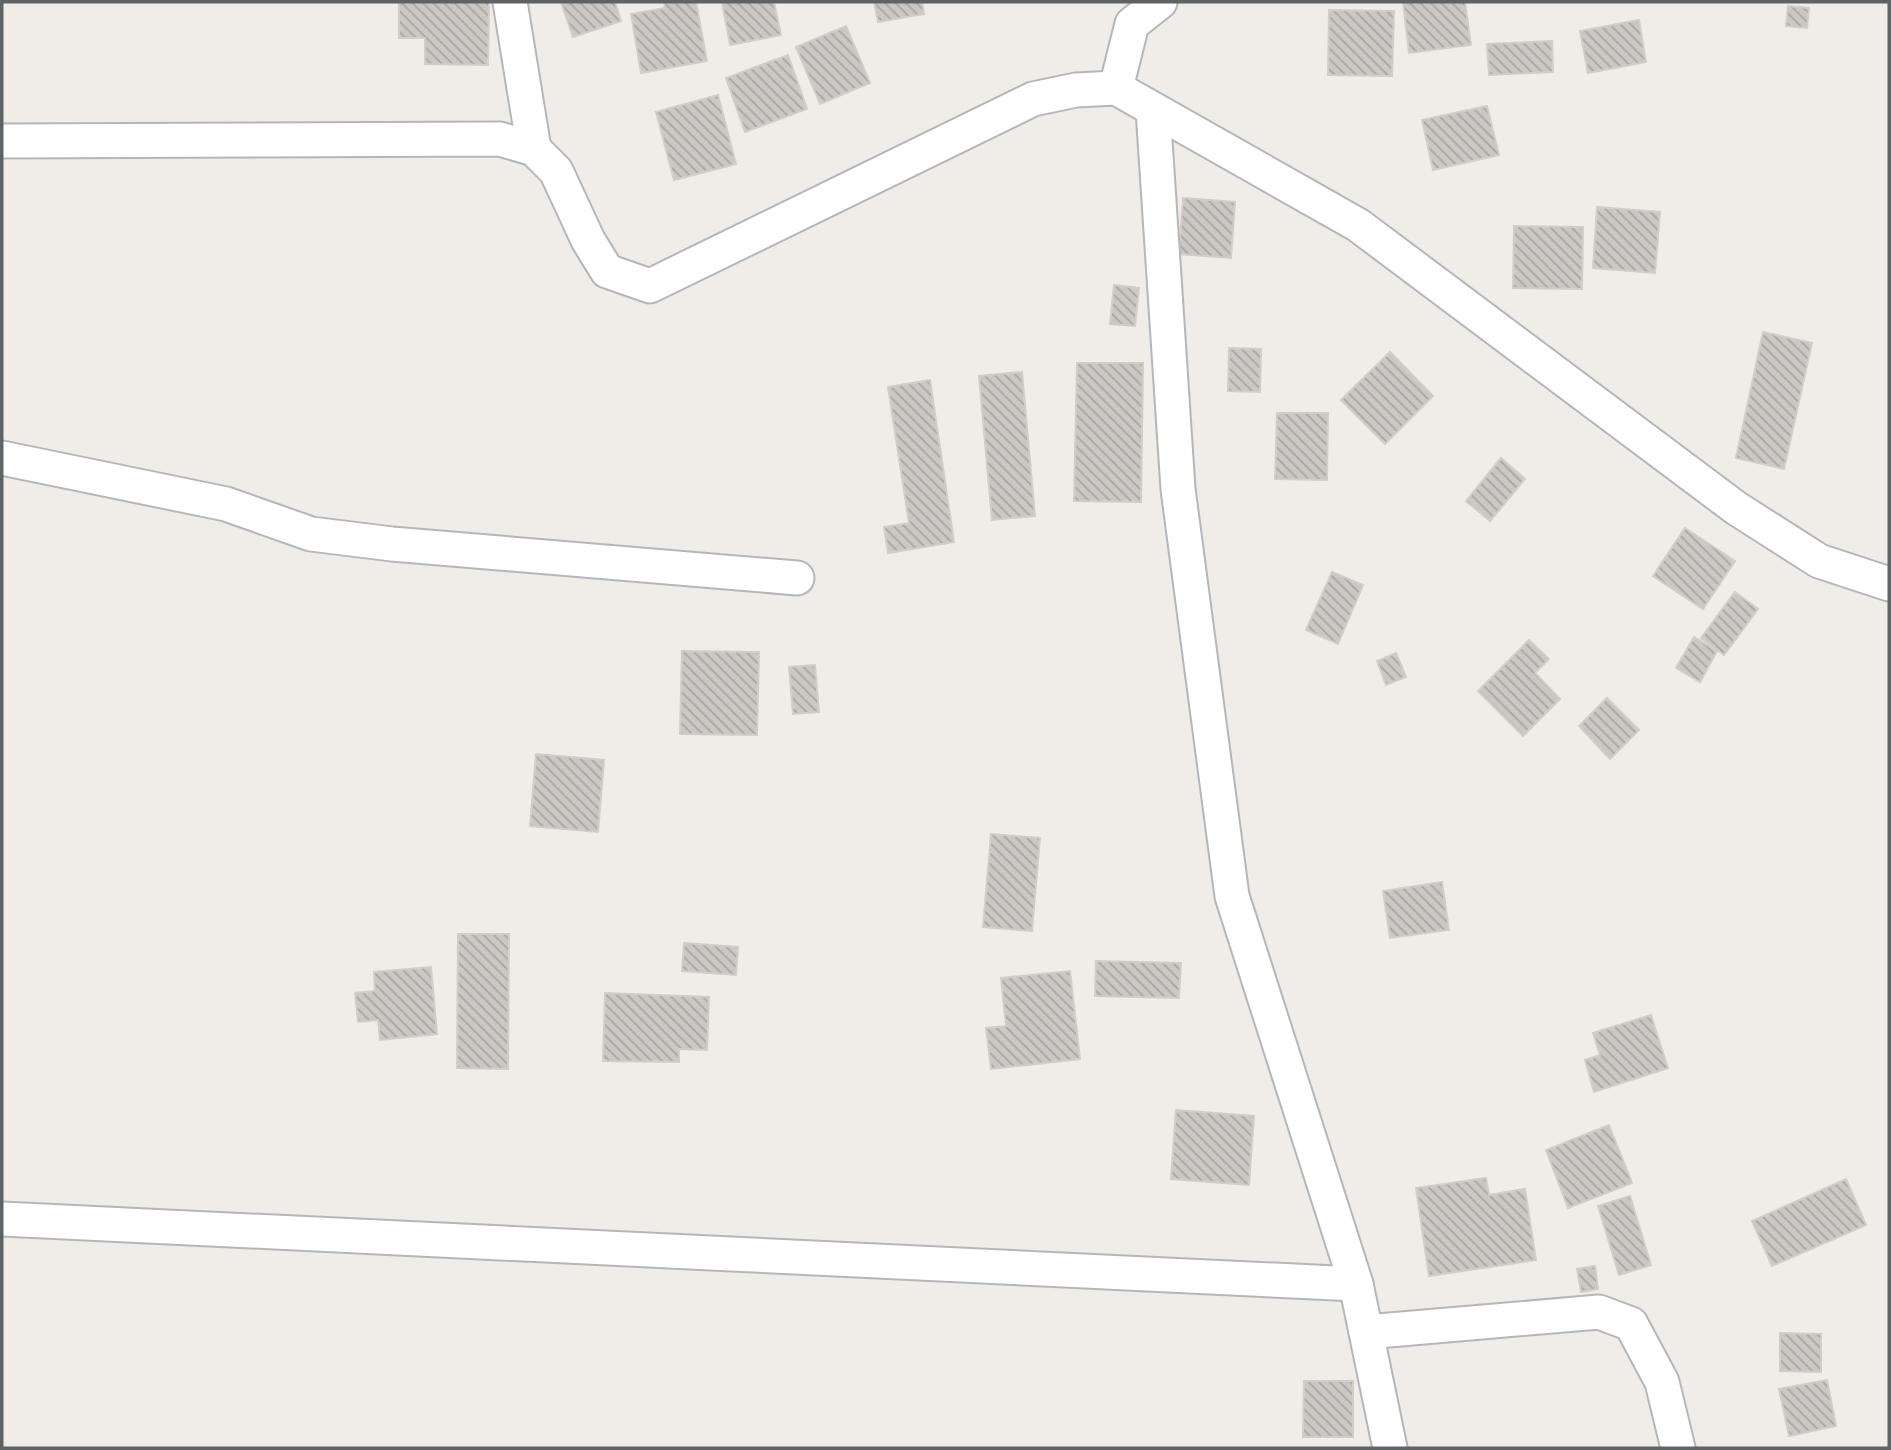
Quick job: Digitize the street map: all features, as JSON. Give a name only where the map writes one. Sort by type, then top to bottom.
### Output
[{"type":"street","points":[[510,2],[534,149]]},
{"type":"street","points":[[1116,88],[1132,24],[1160,2]]},
{"type":"street","points":[[2,141],[500,139],[534,149],[556,171],[588,240],[607,271],[650,286],[1033,99],[1076,90],[1116,88],[1357,225],[1746,514],[1819,561],[1889,584]]},
{"type":"street","points":[[1153,110],[1178,489],[1232,895],[1356,1284],[1390,1448]]},
{"type":"street","points":[[2,458],[226,504],[311,534],[392,544],[797,578]]},
{"type":"street","points":[[2,1219],[1356,1284]]},
{"type":"street","points":[[1366,1332],[1599,1312],[1631,1324],[1662,1382],[1678,1448]]},
{"type":"building","points":[[399,2],[489,2],[488,65],[425,64],[425,38],[399,38]]},
{"type":"building","points":[[561,2],[615,2],[621,21],[573,37]]},
{"type":"building","points":[[664,2],[696,2],[707,61],[641,73],[631,14],[665,8]]},
{"type":"building","points":[[722,2],[774,2],[781,35],[730,45]]},
{"type":"building","points":[[874,2],[922,2],[924,14],[878,22]]},
{"type":"building","points":[[1403,2],[1465,2],[1471,45],[1409,53]]},
{"type":"building","points":[[1788,6],[1809,8],[1807,28],[1786,26]]},
{"type":"building","points":[[1329,10],[1394,11],[1392,76],[1328,75]]},
{"type":"building","points":[[1639,20],[1646,62],[1588,73],[1580,31]]},
{"type":"building","points":[[846,26],[870,83],[820,104],[796,47]]},
{"type":"building","points":[[1552,41],[1553,72],[1489,75],[1487,44]]},
{"type":"building","points":[[788,55],[807,109],[745,132],[726,78]]},
{"type":"building","points":[[718,95],[736,164],[674,180],[656,112]]},
{"type":"building","points":[[1487,106],[1499,155],[1433,170],[1422,120]]},
{"type":"building","points":[[1183,198],[1235,202],[1231,258],[1179,254]]},
{"type":"building","points":[[1597,207],[1660,212],[1655,273],[1593,268]]},
{"type":"building","points":[[1514,226],[1583,227],[1582,289],[1513,288]]},
{"type":"building","points":[[1114,285],[1139,288],[1135,326],[1110,324]]},
{"type":"building","points":[[1763,332],[1812,343],[1784,469],[1736,458]]},
{"type":"building","points":[[1229,348],[1261,349],[1260,392],[1228,391]]},
{"type":"building","points":[[1390,352],[1433,396],[1385,444],[1341,400]]},
{"type":"building","points":[[1077,363],[1143,363],[1141,502],[1074,501]]},
{"type":"building","points":[[1022,372],[1035,516],[992,520],[979,376]]},
{"type":"building","points":[[930,380],[954,542],[888,553],[884,527],[909,523],[888,387]]},
{"type":"building","points":[[1277,413],[1328,413],[1327,480],[1275,479]]},
{"type":"building","points":[[1501,458],[1525,479],[1490,521],[1466,501]]},
{"type":"building","points":[[1685,528],[1735,561],[1703,609],[1653,576]]},
{"type":"building","points":[[1332,572],[1363,585],[1338,644],[1306,630]]},
{"type":"building","points":[[1735,592],[1758,609],[1724,655],[1701,638]]},
{"type":"building","points":[[1694,637],[1717,651],[1700,682],[1676,668]]},
{"type":"building","points":[[1529,640],[1549,659],[1535,673],[1560,699],[1523,736],[1478,691]]},
{"type":"building","points":[[682,651],[759,652],[757,735],[680,734]]},
{"type":"building","points":[[1396,653],[1406,677],[1386,685],[1377,661]]},
{"type":"building","points":[[815,665],[819,712],[793,714],[789,667]]},
{"type":"building","points":[[1607,698],[1639,730],[1610,759],[1579,726]]},
{"type":"building","points":[[536,754],[604,760],[598,832],[530,826]]},
{"type":"building","points":[[991,834],[1040,838],[1032,931],[983,927]]},
{"type":"building","points":[[1442,882],[1449,930],[1390,938],[1383,891]]},
{"type":"building","points":[[458,934],[509,934],[508,1069],[457,1068]]},
{"type":"building","points":[[684,943],[738,947],[736,975],[682,971]]},
{"type":"building","points":[[1096,961],[1181,963],[1179,998],[1095,996]]},
{"type":"building","points":[[431,967],[437,1034],[380,1040],[378,1020],[358,1022],[355,993],[375,991],[374,972]]},
{"type":"building","points":[[1070,971],[1080,1059],[991,1069],[986,1028],[1006,1026],[1001,978]]},
{"type":"building","points":[[605,993],[709,997],[707,1050],[679,1049],[679,1062],[603,1061]]},
{"type":"building","points":[[1651,1015],[1668,1068],[1594,1092],[1585,1060],[1600,1055],[1593,1033]]},
{"type":"building","points":[[1176,1110],[1254,1116],[1249,1185],[1171,1179]]},
{"type":"building","points":[[1609,1125],[1632,1183],[1568,1208],[1546,1150]]},
{"type":"building","points":[[1486,1178],[1489,1195],[1525,1189],[1536,1260],[1429,1276],[1416,1188]]},
{"type":"building","points":[[1846,1179],[1866,1225],[1772,1266],[1752,1221]]},
{"type":"building","points":[[1630,1196],[1651,1265],[1619,1275],[1598,1206]]},
{"type":"building","points":[[1595,1266],[1598,1289],[1581,1292],[1577,1269]]},
{"type":"building","points":[[1780,1333],[1821,1334],[1821,1372],[1780,1371]]},
{"type":"building","points":[[1827,1380],[1836,1426],[1789,1436],[1779,1389]]},
{"type":"building","points":[[1304,1381],[1353,1381],[1353,1437],[1303,1437]]}]
